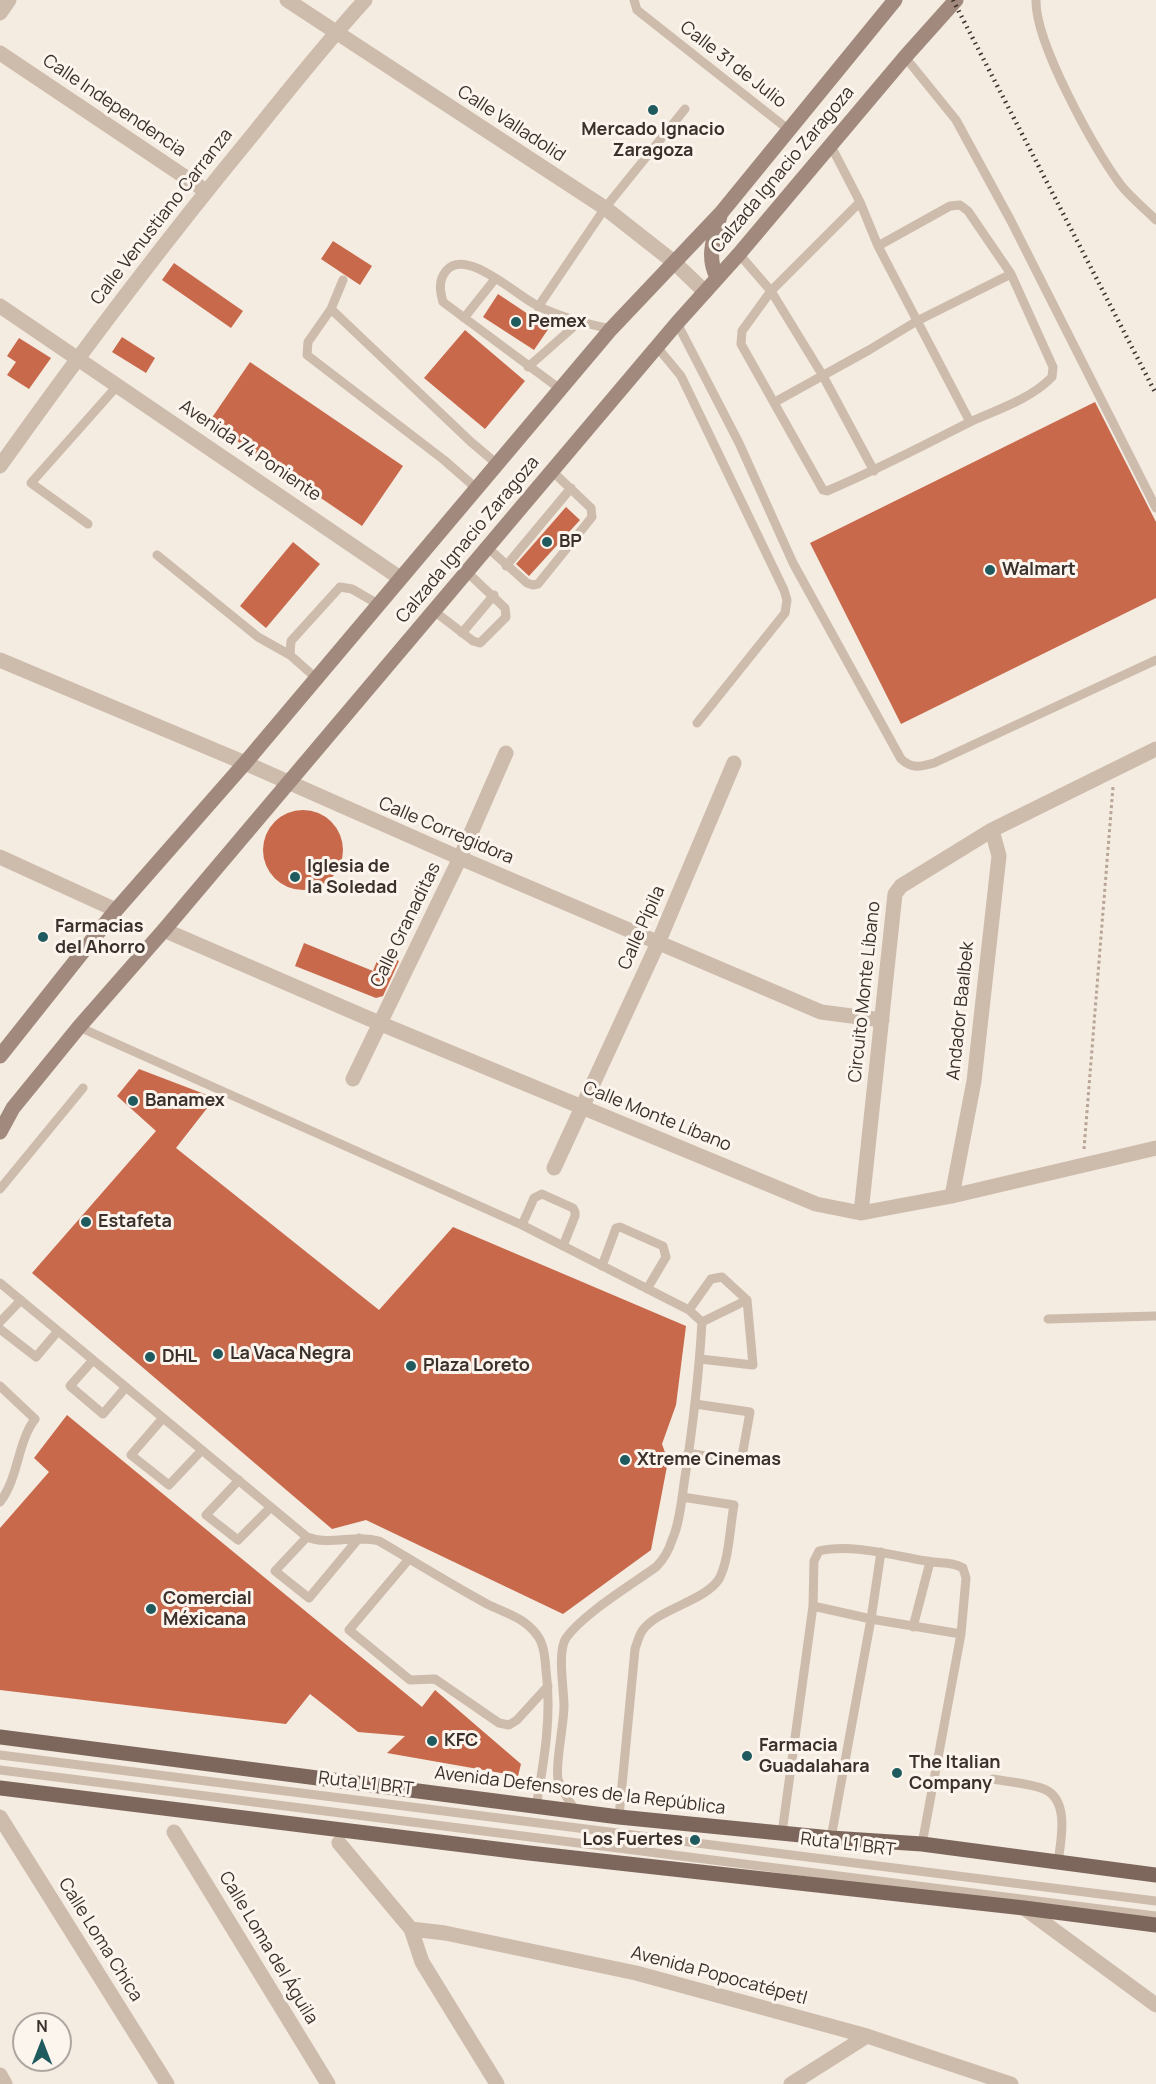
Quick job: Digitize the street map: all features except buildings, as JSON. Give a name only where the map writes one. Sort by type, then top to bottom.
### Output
[{"type":"main road","name":"Calzada Ignacio Zaragoza","points":[[0,1056],[116,910],[245,763],[611,329],[721,213],[895,0]]},
{"type":"main road","name":"Calzada Ignacio Zaragoza","points":[[0,1120],[13,1108],[79,1027],[164,930],[677,323],[739,254],[956,0]]},
{"type":"main road","points":[[717,277],[711,263],[711,255],[721,213]]},
{"type":"main road","name":"Calzada Ignacio Zaragoza","points":[[0,1132],[13,1108]]},
{"type":"main road","name":"Avenida Defensores de la República","points":[[0,1737],[619,1817],[831,1838],[922,1844],[1156,1875]]},
{"type":"main road","points":[[0,1788],[529,1853],[1024,1908],[1156,1925]]},
{"type":"street","points":[[0,14],[9,0]]},
{"type":"street","name":"Calle Valladolid","points":[[287,0],[605,208],[675,262],[705,292]]},
{"type":"street","name":"Calle Venustiano Carranza","points":[[0,466],[77,357],[206,191],[335,33],[365,0]]},
{"type":"street","name":"Calle Independencia","points":[[0,53],[206,191]]},
{"type":"street","name":"Avenida 74 Poniente","points":[[0,306],[400,578]]},
{"type":"street","name":"Calle Corregidora","points":[[0,660],[245,763],[460,858],[821,1012],[882,1020]]},
{"type":"street","name":"Circuito Monte Líbano","points":[[861,1213],[895,894],[901,886],[992,830],[1156,749]]},
{"type":"street","name":"Calle Granaditas","points":[[353,1079],[460,858],[506,753]]},
{"type":"street","name":"Calle Pípila","points":[[554,1168],[658,942],[734,763]]},
{"type":"street","name":"Andador Baalbek","points":[[952,1196],[974,1081],[999,856],[992,830]]},
{"type":"street","points":[[0,857],[116,910]]},
{"type":"street","name":"Calle Monte Líbano","points":[[164,930],[581,1108],[816,1204],[861,1213],[952,1196],[1156,1148]]},
{"type":"street","name":"Calle Loma Chica","points":[[0,1817],[166,2084]]},
{"type":"street","name":"Calle Loma del Águila","points":[[174,1833],[328,2084]]},
{"type":"street","points":[[339,1843],[411,1929],[422,1962],[497,2084]]},
{"type":"street","points":[[1024,1908],[1156,2005]]},
{"type":"street","name":"Avenida Popocatépetl","points":[[411,1929],[445,1933],[636,1973],[867,2036],[1011,2084]]},
{"type":"street","points":[[791,2084],[867,2036]]},
{"type":"street","points":[[0,2075],[5,2084]]},
{"type":"lane","name":"Calle 31 de Julio","points":[[634,0],[637,10],[789,130]]},
{"type":"lane","points":[[1036,0],[1041,31],[1057,70],[1104,161],[1122,187],[1156,220]]},
{"type":"lane","points":[[905,57],[956,120],[1011,221],[1156,508]]},
{"type":"lane","points":[[538,307],[605,208],[685,109]]},
{"type":"lane","points":[[831,146],[860,202],[878,246],[970,422]]},
{"type":"lane","points":[[860,202],[771,291],[741,331],[740,336],[741,344],[823,490],[827,491],[874,471],[1014,402],[1046,384],[1052,376],[1053,367],[1011,274],[968,211],[960,205],[951,206],[878,246]]},
{"type":"lane","points":[[739,254],[771,291],[823,376],[874,471]]},
{"type":"lane","points":[[560,389],[443,302],[440,290],[442,278],[449,268],[462,264],[477,267],[538,307],[579,322],[611,329]]},
{"type":"lane","points":[[775,402],[917,321],[1011,274]]},
{"type":"lane","points":[[464,318],[495,279]]},
{"type":"lane","points":[[343,280],[331,309],[308,342],[307,355],[444,460],[476,488]]},
{"type":"lane","points":[[331,309],[497,464]]},
{"type":"lane","points":[[528,367],[579,322]]},
{"type":"lane","points":[[677,323],[739,443],[793,563],[901,759],[908,765],[917,767],[934,763],[1156,660]]},
{"type":"lane","points":[[657,347],[681,376],[775,569],[787,600],[785,613],[697,723]]},
{"type":"lane","points":[[88,524],[31,483],[118,385]]},
{"type":"lane","points":[[488,548],[527,584],[538,584],[592,517],[591,507],[552,471]]},
{"type":"lane","points":[[507,566],[571,488]]},
{"type":"lane","points":[[158,555],[258,637],[290,655],[316,678]]},
{"type":"lane","points":[[434,610],[473,641],[480,643],[506,617],[505,608],[467,572]]},
{"type":"lane","points":[[290,655],[291,641],[340,587],[352,589],[378,604]]},
{"type":"lane","points":[[462,633],[494,596]]},
{"type":"lane","points":[[79,1027],[522,1225],[689,1310],[702,1322]]},
{"type":"lane","points":[[0,1189],[83,1088]]},
{"type":"lane","points":[[522,1225],[537,1195],[542,1194],[573,1208],[576,1212],[564,1246]]},
{"type":"lane","points":[[602,1266],[616,1228],[620,1227],[663,1246],[666,1257],[646,1289]]},
{"type":"lane","points":[[689,1310],[711,1278],[716,1276],[722,1277],[747,1300],[753,1365],[700,1359]]},
{"type":"lane","points":[[0,1283],[307,1537],[323,1541],[359,1538],[379,1541],[489,1605],[529,1625],[539,1637],[545,1656],[550,1710],[536,1807]]},
{"type":"lane","points":[[0,1322],[21,1300]]},
{"type":"lane","points":[[702,1322],[747,1300]]},
{"type":"lane","points":[[1048,1319],[1156,1316]]},
{"type":"lane","points":[[576,1811],[565,1796],[558,1778],[564,1708],[562,1650],[565,1640],[575,1628],[663,1560],[672,1540],[682,1497],[695,1404],[702,1322]]},
{"type":"lane","points":[[0,1329],[36,1357],[58,1331]]},
{"type":"lane","points":[[93,1360],[70,1386],[103,1414],[126,1387]]},
{"type":"lane","points":[[0,1386],[35,1419],[26,1435],[15,1475],[0,1502]]},
{"type":"lane","points":[[688,1453],[741,1462],[750,1412],[695,1404]]},
{"type":"lane","points":[[163,1418],[131,1455],[169,1485],[202,1450]]},
{"type":"lane","points":[[239,1480],[206,1515],[238,1540],[271,1507]]},
{"type":"lane","points":[[619,1817],[635,1649],[642,1631],[651,1623],[706,1591],[718,1579],[724,1561],[734,1505],[682,1497]]},
{"type":"lane","points":[[307,1537],[275,1570],[309,1598],[359,1538]]},
{"type":"lane","points":[[782,1833],[813,1606],[814,1561],[819,1551],[831,1548],[881,1552],[930,1562],[955,1563],[963,1568],[966,1578],[961,1634],[922,1844]]},
{"type":"lane","points":[[831,1838],[881,1552]]},
{"type":"lane","points":[[409,1559],[349,1630],[410,1680],[435,1679],[499,1723],[509,1725],[517,1720],[548,1686]]},
{"type":"lane","points":[[913,1626],[930,1562]]},
{"type":"lane","points":[[813,1606],[871,1619],[961,1634]]},
{"type":"lane","name":"Ruta L1 BRT","points":[[0,1755],[1156,1901]]},
{"type":"lane","name":"Ruta L1 BRT","points":[[0,1770],[1156,1916]]},
{"type":"lane","points":[[993,1779],[1044,1789],[1055,1797],[1060,1808],[1061,1826],[1058,1862]]},
{"type":"path","points":[[1082,1165],[1114,770]]},
{"type":"railway","points":[[953,0],[1156,394]]},
{"type":"place","name":"Mercado Ignacio Zaragoza","points":[[653,110]]},
{"type":"place","name":"Pemex","points":[[516,322]]},
{"type":"place","name":"BP","points":[[547,542]]},
{"type":"place","name":"Walmart","points":[[990,570]]},
{"type":"place","name":"Iglesia de la Soledad","points":[[295,877]]},
{"type":"place","name":"Farmacias del Ahorro","points":[[43,937]]},
{"type":"place","name":"Banamex","points":[[133,1101]]},
{"type":"place","name":"Estafeta","points":[[86,1222]]},
{"type":"place","name":"La Vaca Negra","points":[[218,1354]]},
{"type":"place","name":"DHL","points":[[150,1357]]},
{"type":"place","name":"Plaza Loreto","points":[[411,1366]]},
{"type":"place","name":"Xtreme Cinemas","points":[[625,1460]]},
{"type":"place","name":"Comercial Méxicana","points":[[151,1609]]},
{"type":"place","name":"KFC","points":[[432,1741]]},
{"type":"place","name":"Farmacia Guadalahara","points":[[747,1756]]},
{"type":"place","name":"The Italian Company","points":[[897,1773]]},
{"type":"place","name":"Los Fuertes","points":[[695,1840]]}]
